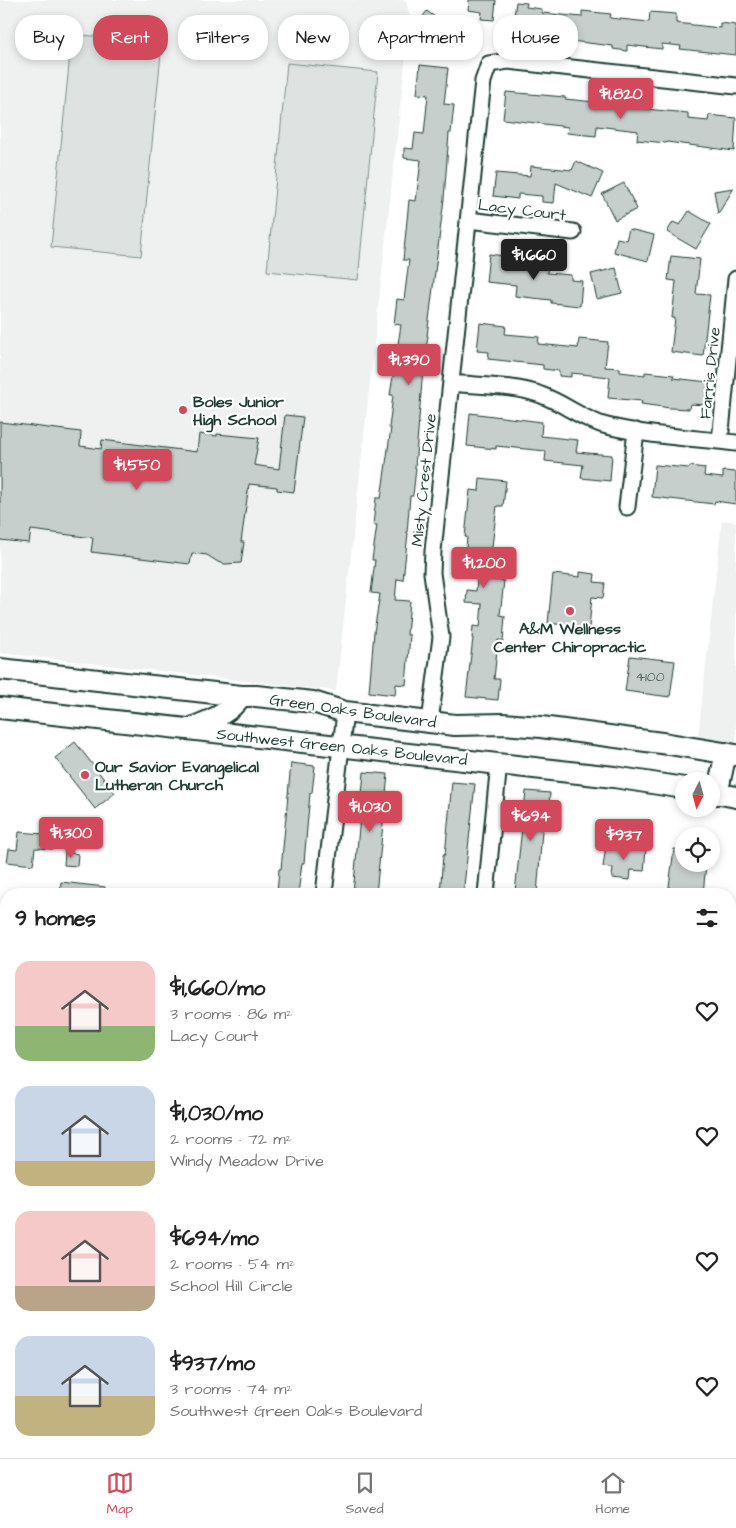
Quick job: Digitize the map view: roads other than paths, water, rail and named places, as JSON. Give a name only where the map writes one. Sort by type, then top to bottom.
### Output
[{"type":"main road","name":"Green Oaks Boulevard","points":[[0,669],[241,696],[313,702],[345,712],[455,725],[503,724],[541,727],[731,754]]},
{"type":"main road","points":[[190,729],[218,717],[234,706],[241,696]]},
{"type":"main road","name":"Southwest Green Oaks Boulevard","points":[[0,708],[614,777],[675,787]]},
{"type":"main road","points":[[722,794],[731,754]]},
{"type":"street","name":"Misty Crest Drive","points":[[430,722],[440,637],[432,573],[433,551],[483,81],[489,64],[508,61],[736,86]]},
{"type":"street","name":"Lacy Court","points":[[468,220],[573,232]]},
{"type":"street","name":"Farris Drive","points":[[720,441],[736,280]]},
{"type":"street","points":[[450,383],[519,389],[541,394],[583,417],[606,426],[736,443]]},
{"type":"street","points":[[627,508],[636,431]]},
{"type":"street","points":[[325,888],[345,712]]},
{"type":"street","points":[[487,888],[499,764]]},
{"type":"place","name":"Boles Junior High School","points":[[183,410]]},
{"type":"place","name":"A&M Wellness Center Chiropractic","points":[[570,611]]},
{"type":"place","name":"Our Savior Evangelical Lutheran Church","points":[[85,775]]}]
